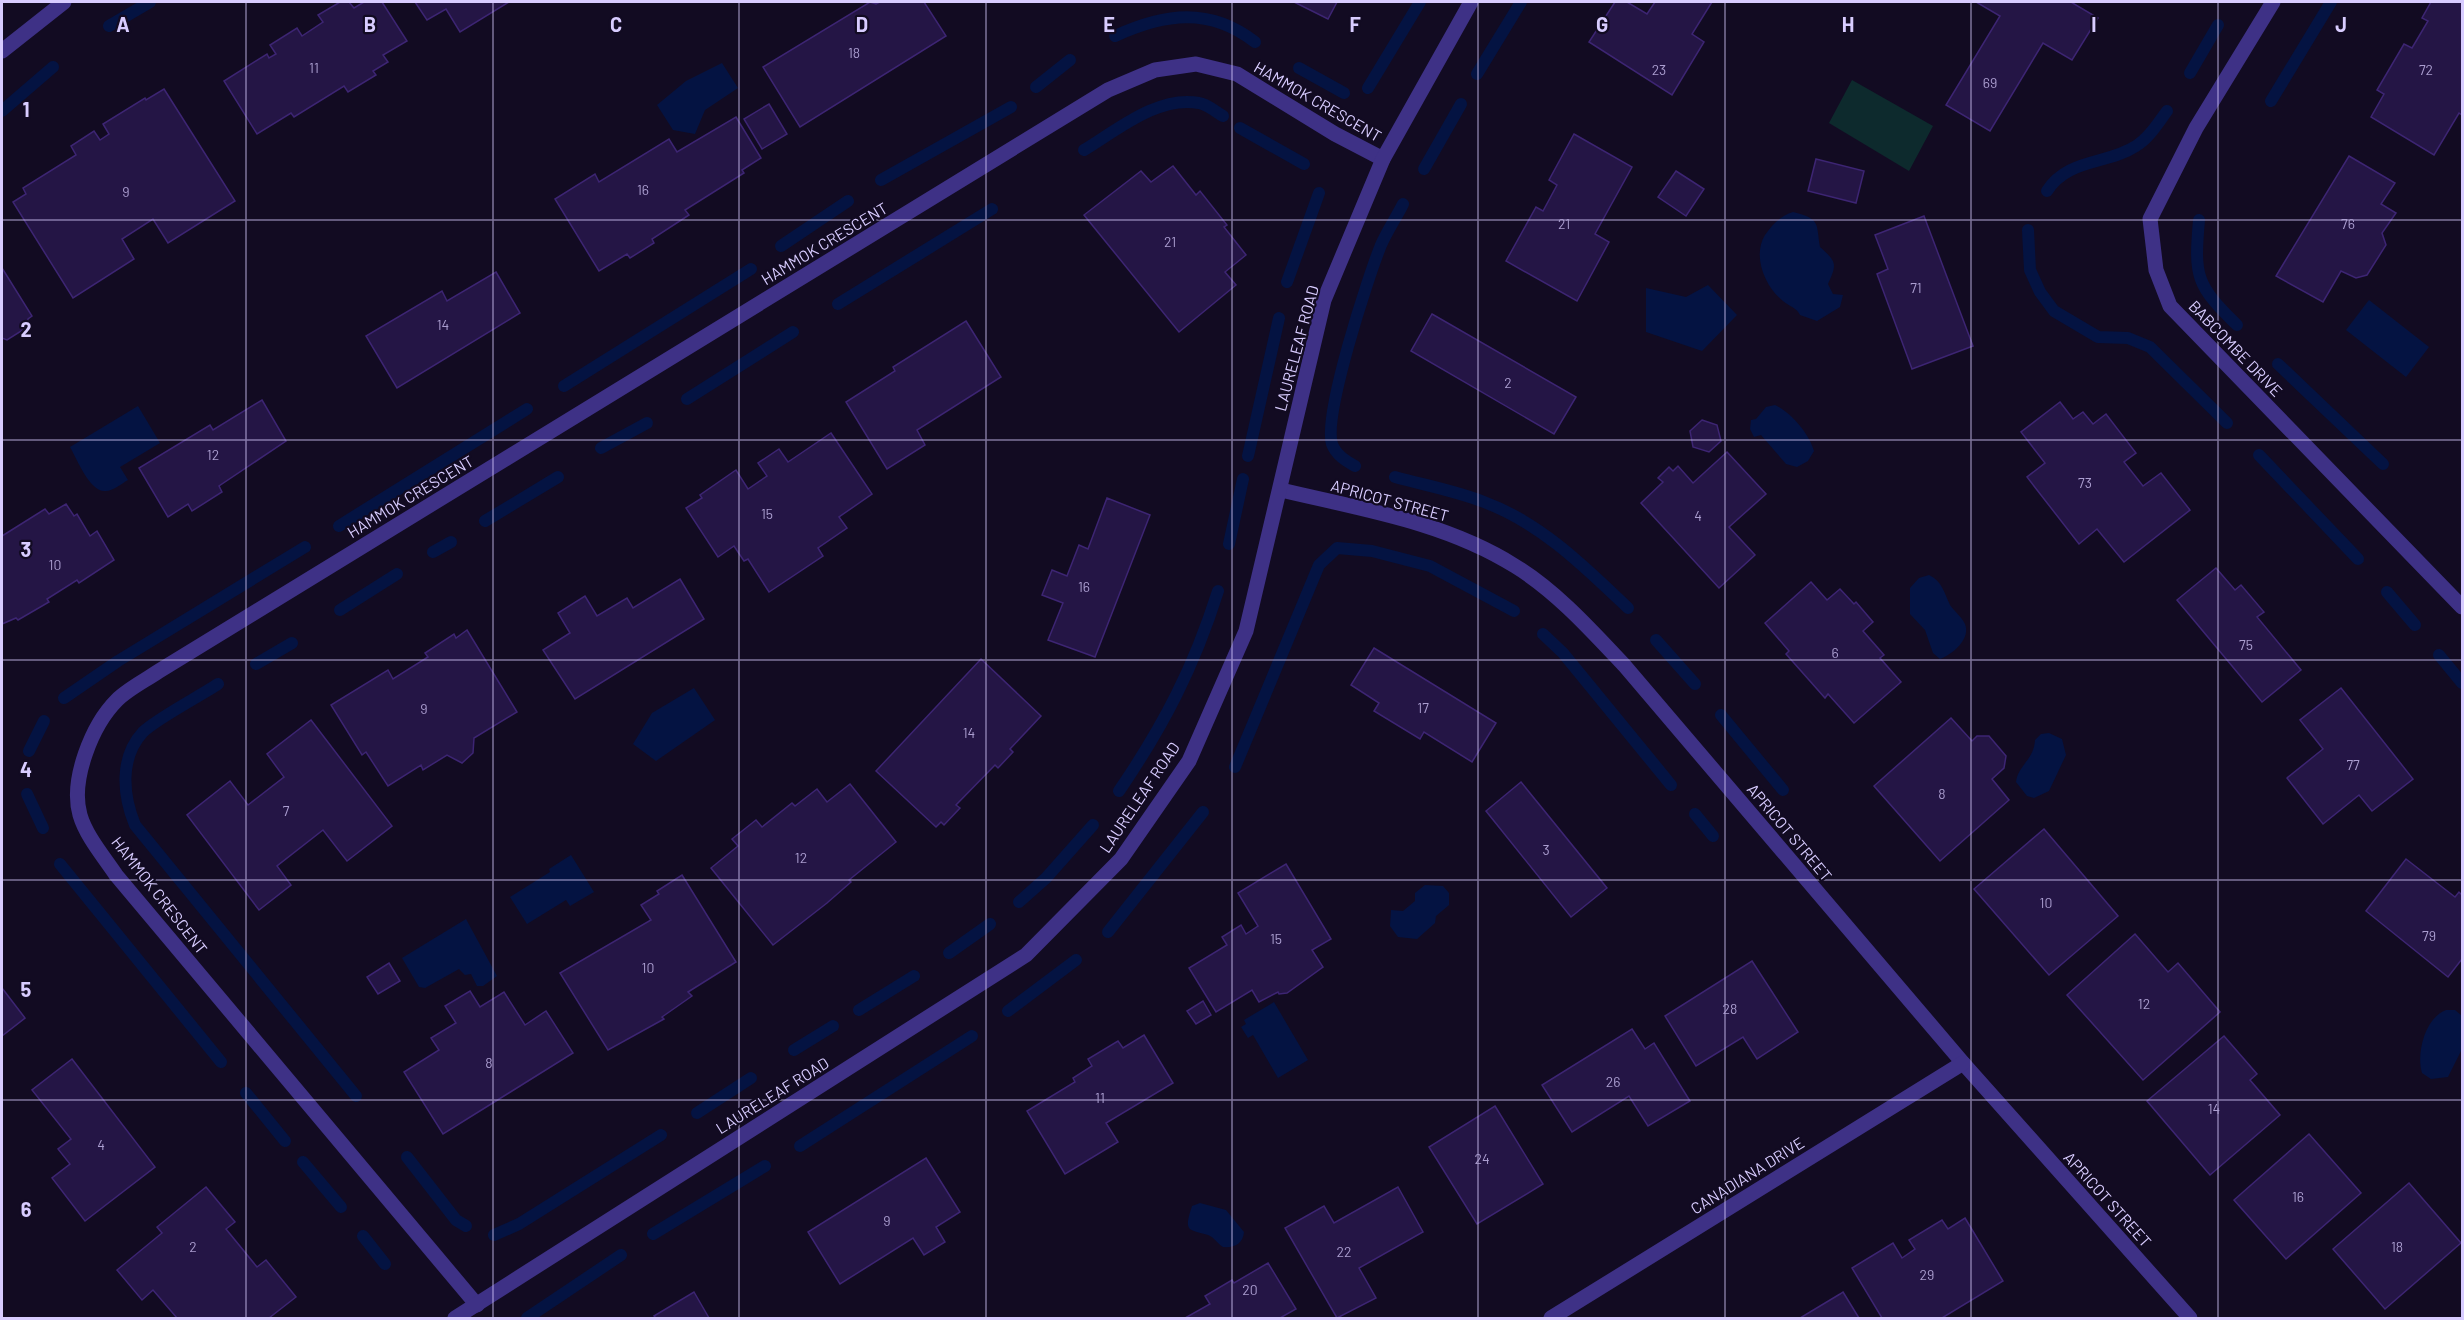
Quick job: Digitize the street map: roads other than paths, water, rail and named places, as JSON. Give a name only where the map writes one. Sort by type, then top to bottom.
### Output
[{"type":"street","points":[[2,51],[64,2]]},
{"type":"street","name":"LAURELEAF ROAD","points":[[455,1318],[1026,955],[1121,859],[1189,761],[1241,641],[1281,490],[1324,300],[1383,159],[1471,2]]},
{"type":"street","name":"BABCOMBE DRIVE","points":[[2273,2],[2196,128],[2150,219],[2156,270],[2170,306],[2463,607]]},
{"type":"street","name":"HAMMOK CRESCENT","points":[[477,1305],[116,875],[102,853],[80,815],[78,775],[87,745],[117,700],[169,664],[1108,90],[1155,70],[1196,64],[1237,74],[1335,134],[1383,159]]},
{"type":"street","name":"APRICOT STREET","points":[[1281,490],[1409,520],[1474,544],[1517,567],[1555,598],[1624,665],[1963,1063],[2190,1318]]},
{"type":"street","name":"CANADIANA DRIVE","points":[[1551,1318],[1963,1063]]},
{"type":"waterway","points":[[109,26],[150,2]]},
{"type":"waterway","points":[[1368,88],[1420,2]]},
{"type":"waterway","points":[[1477,74],[1521,2]]},
{"type":"waterway","points":[[2271,101],[2331,2]]},
{"type":"waterway","points":[[1115,36],[1152,22],[1187,17],[1221,23],[1255,42]]},
{"type":"waterway","points":[[2190,73],[2218,25]]},
{"type":"waterway","points":[[1036,87],[1070,60]]},
{"type":"waterway","points":[[2,111],[53,67]]},
{"type":"waterway","points":[[1299,68],[1344,93]]},
{"type":"waterway","points":[[1084,150],[1138,116],[1168,104],[1199,103],[1223,116]]},
{"type":"waterway","points":[[1424,169],[1461,104]]},
{"type":"waterway","points":[[881,180],[1011,107]]},
{"type":"waterway","points":[[2047,191],[2056,180],[2077,167],[2125,152],[2141,143],[2167,111]]},
{"type":"waterway","points":[[1240,128],[1304,164]]},
{"type":"waterway","points":[[1287,282],[1319,193]]},
{"type":"waterway","points":[[781,246],[848,201]]},
{"type":"waterway","points":[[1355,466],[1345,460],[1332,444],[1331,428],[1334,405],[1357,314],[1383,240],[1403,204]]},
{"type":"waterway","points":[[838,304],[992,209]]},
{"type":"waterway","points":[[2199,220],[2197,255],[2201,279],[2213,300],[2237,325]]},
{"type":"waterway","points":[[2028,230],[2030,270],[2040,292],[2054,311],[2098,337],[2128,338],[2150,347],[2227,423]]},
{"type":"waterway","points":[[564,386],[751,269]]},
{"type":"waterway","points":[[1248,456],[1279,318]]},
{"type":"waterway","points":[[687,399],[793,332]]},
{"type":"waterway","points":[[2278,364],[2383,464]]},
{"type":"waterway","points":[[339,526],[527,409]]},
{"type":"waterway","points":[[601,448],[647,423]]},
{"type":"waterway","points":[[2259,455],[2358,559]]},
{"type":"waterway","points":[[485,521],[558,477]]},
{"type":"waterway","points":[[1395,477],[1451,491],[1505,511],[1561,548],[1628,608]]},
{"type":"waterway","points":[[1229,544],[1243,479]]},
{"type":"waterway","points":[[433,552],[451,542]]},
{"type":"waterway","points":[[64,698],[118,661],[305,547]]},
{"type":"waterway","points":[[1235,767],[1319,565],[1337,548],[1372,551],[1430,566],[1514,611]]},
{"type":"waterway","points":[[340,610],[397,574]]},
{"type":"waterway","points":[[1119,791],[1150,743],[1176,695],[1199,645],[1218,591]]},
{"type":"waterway","points":[[2387,592],[2415,625]]},
{"type":"waterway","points":[[1543,634],[1563,653],[1671,785]]},
{"type":"waterway","points":[[1656,640],[1695,684]]},
{"type":"waterway","points":[[256,664],[292,643]]},
{"type":"waterway","points":[[2439,655],[2462,683]]},
{"type":"waterway","points":[[218,684],[158,721],[143,732],[135,742],[125,777],[131,814],[135,825],[356,1096]]},
{"type":"waterway","points":[[1721,715],[1783,790]]},
{"type":"waterway","points":[[29,751],[44,721]]},
{"type":"waterway","points":[[27,794],[43,828]]},
{"type":"waterway","points":[[1108,932],[1203,812]]},
{"type":"waterway","points":[[1695,814],[1713,836]]},
{"type":"waterway","points":[[1019,902],[1046,878],[1093,825]]},
{"type":"waterway","points":[[60,864],[221,1062]]},
{"type":"waterway","points":[[949,953],[990,924]]},
{"type":"waterway","points":[[1008,1011],[1076,960]]},
{"type":"waterway","points":[[859,1010],[914,976]]},
{"type":"waterway","points":[[794,1050],[833,1026]]},
{"type":"waterway","points":[[800,1146],[972,1036]]},
{"type":"waterway","points":[[697,1113],[751,1078]]},
{"type":"waterway","points":[[246,1093],[285,1141]]},
{"type":"waterway","points":[[494,1235],[519,1224],[661,1135]]},
{"type":"waterway","points":[[407,1157],[456,1220],[466,1226]]},
{"type":"waterway","points":[[303,1162],[341,1207]]},
{"type":"waterway","points":[[653,1234],[765,1166]]},
{"type":"waterway","points":[[363,1236],[385,1264]]},
{"type":"waterway","points":[[527,1318],[621,1255]]}]
